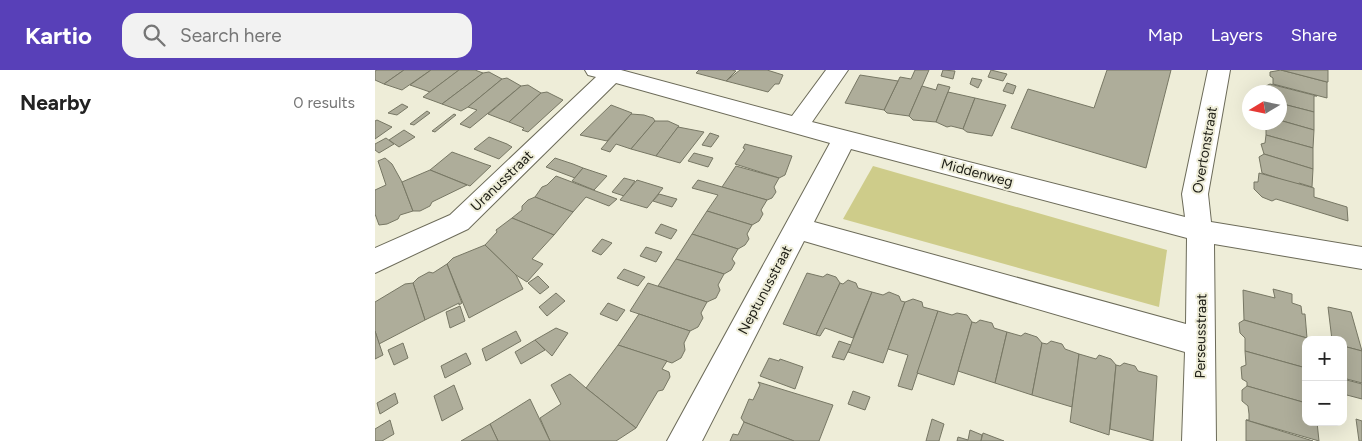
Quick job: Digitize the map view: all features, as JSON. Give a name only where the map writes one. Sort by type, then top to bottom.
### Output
[{"type":"street","points":[[797,126],[837,70]]},
{"type":"street","name":"Overtonstraat","points":[[1199,230],[1195,194],[1219,70]]},
{"type":"street","name":"Middenweg","points":[[604,73],[797,126],[1199,230],[1362,258]]},
{"type":"street","name":"Uranusstraat","points":[[375,262],[459,222],[604,73]]},
{"type":"street","name":"Neptunusstraat","points":[[684,441],[845,138]]},
{"type":"street","points":[[797,228],[1201,342]]},
{"type":"street","name":"Perseusstraat","points":[[1199,230],[1202,254],[1199,441]]},
{"type":"shaded area","points":[[873,166],[1167,250],[1159,307],[843,219]]},
{"type":"building","points":[[404,70],[384,84],[375,80],[375,71]]},
{"type":"building","points":[[404,70],[431,70],[402,90],[384,84]]},
{"type":"building","points":[[431,70],[459,70],[430,92],[410,85]]},
{"type":"building","points":[[459,70],[475,70],[483,73],[442,104],[423,97]]},
{"type":"building","points":[[699,70],[736,71],[726,81],[696,73]]},
{"type":"building","points":[[740,70],[767,70],[783,75],[779,84],[775,84],[768,92],[726,81]]},
{"type":"building","points":[[915,70],[929,70],[909,116],[887,113],[884,110],[900,77],[911,79]]},
{"type":"building","points":[[943,70],[955,71],[953,79],[941,76]]},
{"type":"building","points":[[991,70],[1007,74],[1003,81],[988,77]]},
{"type":"building","points":[[1107,70],[1171,70],[1146,168],[1011,128],[1028,89],[1094,108]]},
{"type":"building","points":[[1281,70],[1327,82],[1327,98],[1287,88],[1287,85],[1273,84],[1270,72]]},
{"type":"building","points":[[1281,70],[1328,70],[1328,82],[1327,82]]},
{"type":"building","points":[[489,72],[502,79],[468,107],[461,111],[442,104],[483,73]]},
{"type":"building","points":[[860,75],[898,81],[884,110],[845,103]]},
{"type":"building","points":[[507,78],[521,86],[470,128],[460,124],[477,110],[468,107],[502,79]]},
{"type":"building","points":[[972,78],[982,80],[978,88],[970,84]]},
{"type":"building","points":[[1007,83],[1016,86],[1013,94],[1003,91]]},
{"type":"building","points":[[938,84],[950,87],[936,122],[913,120],[909,116],[922,86],[936,90]]},
{"type":"building","points":[[528,85],[541,93],[509,122],[488,114],[521,86]]},
{"type":"building","points":[[1287,88],[1317,96],[1314,96],[1314,112],[1287,105]]},
{"type":"building","points":[[547,92],[563,100],[528,132],[522,130],[524,128],[509,122],[541,93]]},
{"type":"building","points":[[948,92],[975,98],[963,129],[947,127],[936,122]]},
{"type":"building","points":[[975,98],[1006,105],[992,136],[967,132],[963,129]]},
{"type":"building","points":[[402,104],[408,107],[397,115],[388,113]]},
{"type":"building","points":[[611,105],[632,113],[607,141],[580,135]]},
{"type":"building","points":[[1287,105],[1314,112],[1314,130],[1287,122]]},
{"type":"building","points":[[427,111],[430,113],[414,125],[410,124]]},
{"type":"building","points":[[454,114],[456,115],[435,132],[432,131]]},
{"type":"building","points":[[631,114],[644,115],[653,118],[655,121],[631,149],[616,144],[610,152],[601,149]]},
{"type":"building","points":[[377,120],[392,127],[375,139],[375,121]]},
{"type":"building","points":[[655,121],[668,121],[679,126],[656,156],[631,149]]},
{"type":"building","points":[[1287,122],[1314,130],[1313,148],[1266,135],[1266,130],[1287,130]]},
{"type":"building","points":[[678,127],[704,132],[680,163],[656,156]]},
{"type":"building","points":[[404,130],[415,137],[399,147],[389,140]]},
{"type":"building","points":[[710,133],[719,136],[711,147],[702,145]]},
{"type":"building","points":[[1266,135],[1313,148],[1313,169],[1264,154],[1261,144],[1265,143]]},
{"type":"building","points":[[489,137],[512,147],[499,159],[474,149]]},
{"type":"building","points":[[386,138],[394,144],[379,153],[375,150],[375,144]]},
{"type":"building","points":[[745,144],[792,156],[785,175],[779,178],[735,164],[745,149],[743,148]]},
{"type":"building","points":[[452,152],[491,166],[470,186],[430,170]]},
{"type":"building","points":[[694,153],[713,158],[708,167],[688,161]]},
{"type":"building","points":[[1264,154],[1313,169],[1312,187],[1299,183],[1298,185],[1262,173],[1259,157]]},
{"type":"building","points":[[385,158],[392,164],[402,182],[413,211],[400,215],[398,219],[387,224],[379,225],[375,214],[375,190],[386,185],[378,161]]},
{"type":"building","points":[[555,158],[583,168],[575,178],[546,167]]},
{"type":"building","points":[[736,166],[779,178],[774,187],[776,192],[772,198],[767,200],[722,187]]},
{"type":"building","points":[[583,168],[607,176],[594,190],[572,181]]},
{"type":"building","points":[[430,170],[467,185],[432,202],[430,206],[420,211],[413,211],[402,182]]},
{"type":"building","points":[[1259,173],[1314,188],[1314,197],[1347,207],[1348,221],[1276,199],[1272,201],[1262,197],[1254,189],[1254,182],[1258,182]]},
{"type":"building","points":[[556,176],[617,199],[609,206],[586,197],[573,212],[535,197],[542,187],[547,185]]},
{"type":"building","points":[[624,178],[635,181],[624,196],[612,192]]},
{"type":"building","points":[[637,180],[663,188],[647,208],[620,200]]},
{"type":"building","points":[[698,180],[767,200],[761,210],[763,214],[759,221],[752,225],[707,211],[718,195],[692,188]]},
{"type":"building","points":[[659,194],[677,199],[672,207],[653,201]]},
{"type":"building","points":[[535,197],[573,212],[554,235],[512,218],[522,210],[522,206],[528,200]]},
{"type":"building","points":[[707,211],[752,225],[747,234],[749,239],[745,245],[738,249],[692,234]]},
{"type":"building","points":[[512,218],[554,235],[532,259],[543,264],[527,282],[516,275],[485,245],[497,232],[496,230]]},
{"type":"building","points":[[661,224],[677,230],[671,239],[655,233]]},
{"type":"building","points":[[692,234],[738,249],[732,259],[735,263],[731,270],[724,274],[676,259]]},
{"type":"building","points":[[602,239],[612,243],[601,255],[592,251]]},
{"type":"building","points":[[485,245],[516,275],[523,289],[469,318],[447,264],[453,258]]},
{"type":"building","points":[[646,247],[662,252],[656,262],[640,256]]},
{"type":"building","points":[[676,259],[724,274],[718,285],[720,290],[716,298],[707,302],[658,286]]},
{"type":"building","points":[[447,264],[462,303],[425,320],[413,283],[418,278],[429,272],[433,273]]},
{"type":"building","points":[[624,269],[645,277],[638,286],[617,278]]},
{"type":"building","points":[[807,273],[823,277],[827,274],[836,277],[840,283],[816,335],[783,324]]},
{"type":"building","points":[[538,276],[549,287],[540,294],[528,283]]},
{"type":"building","points":[[848,280],[856,283],[858,288],[872,292],[853,338],[825,328],[820,336],[816,335],[840,283],[843,284]]},
{"type":"building","points":[[413,283],[425,320],[379,344],[375,331],[375,302],[405,284]]},
{"type":"building","points":[[648,283],[707,302],[701,313],[703,318],[698,327],[690,331],[630,311]]},
{"type":"building","points":[[1273,289],[1292,294],[1292,303],[1301,306],[1302,314],[1305,314],[1307,336],[1302,337],[1244,320],[1243,290],[1275,298]]},
{"type":"building","points":[[872,292],[883,295],[889,292],[899,296],[901,301],[905,302],[883,363],[848,352]]},
{"type":"building","points":[[556,293],[565,301],[547,316],[539,307]]},
{"type":"building","points":[[913,299],[922,302],[923,307],[938,311],[912,390],[898,386],[908,355],[888,349],[905,302]]},
{"type":"building","points":[[608,303],[625,310],[617,321],[600,314]]},
{"type":"building","points":[[460,306],[465,321],[450,328],[446,312]]},
{"type":"building","points":[[1328,307],[1351,312],[1362,351],[1347,347],[1347,336],[1332,336]]},
{"type":"building","points":[[938,311],[952,315],[957,313],[967,315],[972,322],[954,385],[917,373]]},
{"type":"building","points":[[639,314],[690,331],[684,343],[685,350],[681,358],[672,363],[618,345]]},
{"type":"building","points":[[980,320],[992,323],[994,328],[1007,332],[995,383],[958,371],[972,322],[976,323]]},
{"type":"building","points":[[1244,320],[1302,337],[1302,367],[1245,351],[1245,338],[1240,333],[1239,323]]},
{"type":"building","points":[[556,328],[568,333],[552,356],[535,340]]},
{"type":"building","points":[[375,331],[383,355],[375,359]]},
{"type":"building","points":[[516,331],[521,341],[486,361],[482,349]]},
{"type":"building","points":[[1007,332],[1021,336],[1025,333],[1037,337],[1042,343],[1032,395],[995,383]]},
{"type":"building","points":[[535,340],[545,350],[521,364],[515,352]]},
{"type":"building","points":[[839,341],[851,345],[844,360],[832,357]]},
{"type":"building","points":[[1051,341],[1062,344],[1065,349],[1079,354],[1072,407],[1032,395],[1042,343],[1047,344]]},
{"type":"building","points":[[403,343],[408,358],[394,365],[388,350]]},
{"type":"building","points":[[618,345],[667,361],[662,369],[669,372],[670,377],[663,390],[658,391],[636,428],[586,388]]},
{"type":"building","points":[[1347,347],[1362,351],[1362,383],[1347,379]]},
{"type":"building","points":[[1245,351],[1302,367],[1302,402],[1247,386],[1247,382],[1242,379],[1241,367],[1246,365]]},
{"type":"building","points":[[466,353],[471,364],[445,378],[441,366]]},
{"type":"building","points":[[1079,354],[1096,359],[1099,355],[1111,359],[1116,365],[1109,435],[1070,422]]},
{"type":"building","points":[[769,358],[779,361],[780,359],[803,367],[795,389],[760,376]]},
{"type":"building","points":[[1124,363],[1135,366],[1138,371],[1157,376],[1153,441],[1110,429],[1116,365],[1120,366]]},
{"type":"building","points":[[570,374],[636,428],[616,441],[550,441],[540,418],[561,404],[551,385]]},
{"type":"building","points":[[1347,380],[1362,384],[1362,399],[1347,395]]},
{"type":"building","points":[[758,382],[833,405],[819,441],[794,441],[744,422],[741,418],[749,399],[753,400],[760,385]]},
{"type":"building","points":[[454,385],[463,409],[442,421],[434,396]]},
{"type":"building","points":[[1247,386],[1302,402],[1302,426],[1317,426],[1319,441],[1246,420],[1249,420],[1248,406],[1242,401],[1242,390]]},
{"type":"building","points":[[853,391],[870,397],[865,410],[848,404]]},
{"type":"building","points":[[395,393],[398,403],[380,414],[377,403]]},
{"type":"building","points":[[530,399],[550,441],[498,441],[490,424]]},
{"type":"building","points":[[932,419],[944,424],[939,441],[926,441]]},
{"type":"building","points":[[1356,419],[1362,421],[1362,441],[1359,441]]},
{"type":"building","points":[[390,420],[394,434],[382,441],[375,441],[375,429]]},
{"type":"building","points":[[1246,420],[1313,441],[1246,441]]},
{"type":"building","points":[[744,422],[794,441],[730,441],[733,434],[738,435]]},
{"type":"building","points":[[490,424],[498,441],[461,441]]},
{"type":"building","points":[[970,430],[982,435],[981,441],[957,441],[958,437],[968,440]]},
{"type":"building","points":[[983,433],[1004,441],[981,441]]}]
